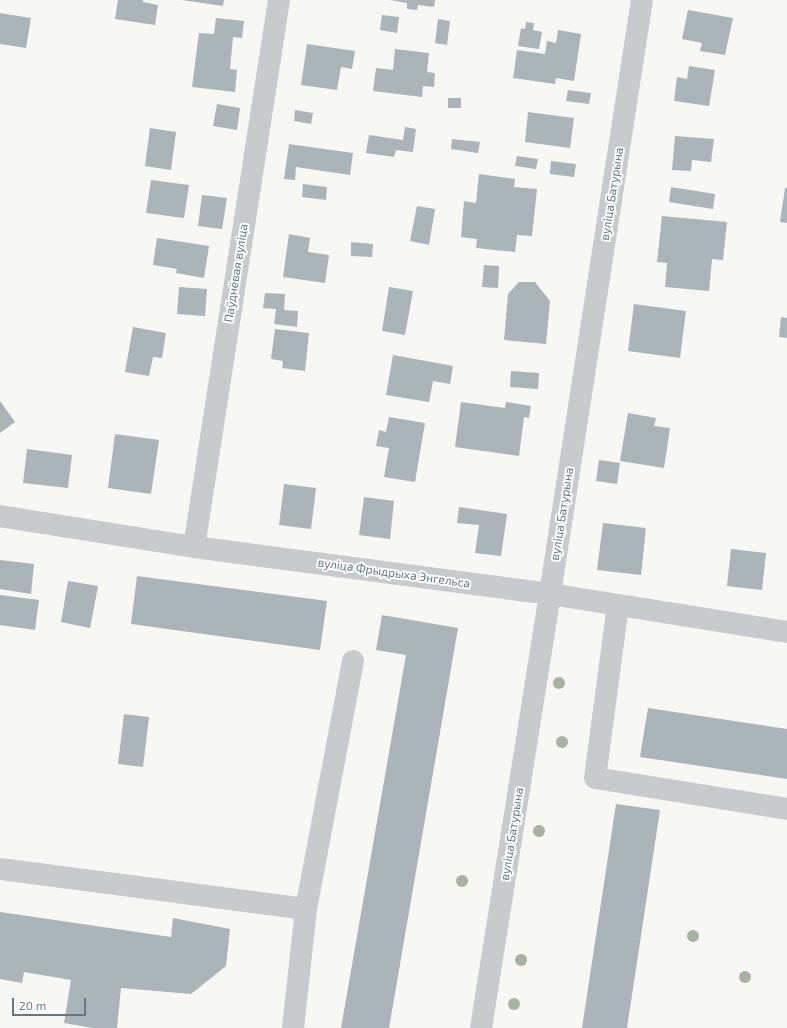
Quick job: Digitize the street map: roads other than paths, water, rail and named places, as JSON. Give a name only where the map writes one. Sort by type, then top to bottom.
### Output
[{"type":"street","name":"Паўднёвая вуліца","points":[[194,547],[279,0]]},
{"type":"street","name":"вуліца Батурына","points":[[481,1028],[642,0]]},
{"type":"street","name":"вуліца Фрыдрыха Энгельса","points":[[0,516],[194,547],[550,594],[787,632]]},
{"type":"street","points":[[618,605],[596,778],[787,809]]},
{"type":"street","points":[[292,1028],[306,909],[353,661]]},
{"type":"street","points":[[0,869],[306,909]]}]
